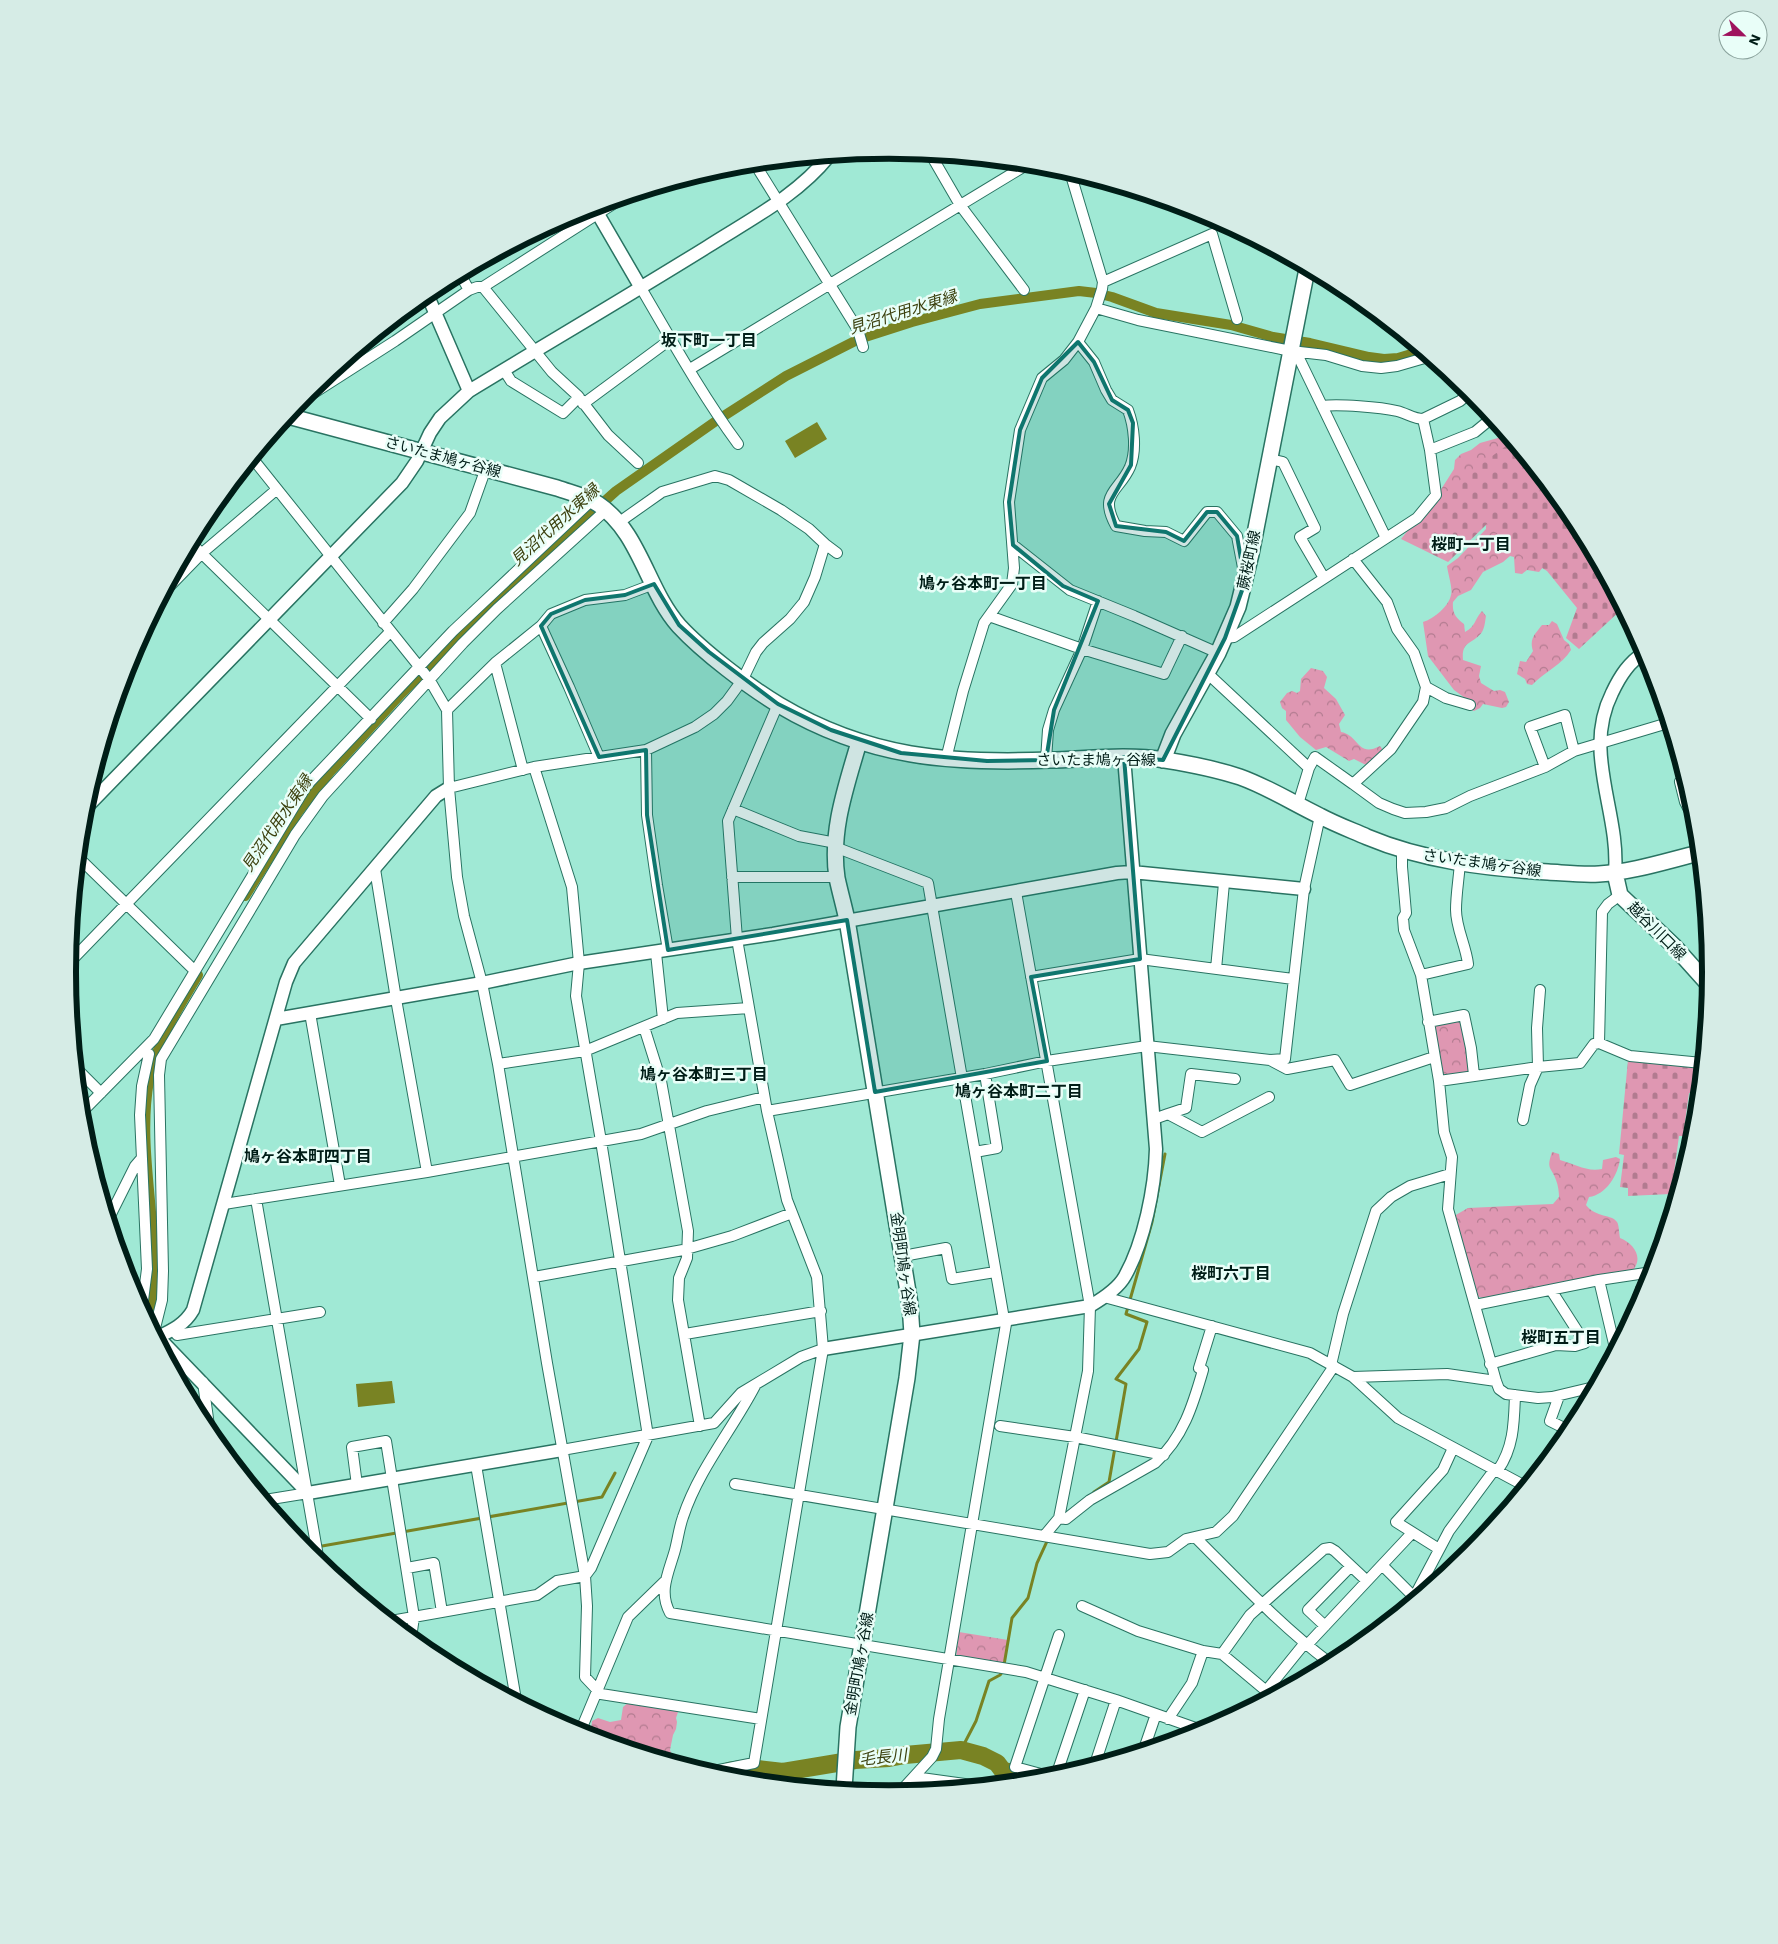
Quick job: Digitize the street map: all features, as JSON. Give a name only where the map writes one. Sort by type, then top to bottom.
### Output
[{"type":"main road","name":"蕨桜町線","points":[[1163,760],[1173,734],[1218,653],[1238,607],[1245,582],[1306,275]]},
{"type":"main road","name":"さいたま鳩ヶ谷線","points":[[295,417],[557,488],[599,505],[618,523],[635,548],[679,625],[743,680],[778,704],[859,742],[901,753],[946,759],[987,761],[1124,757],[1163,760],[1240,777],[1320,816],[1402,851],[1460,862],[1519,870],[1582,874],[1615,873],[1693,854]]},
{"type":"main road","name":"金明町鳩ヶ谷線","points":[[844,1783],[845,1752],[911,1351],[912,1334],[903,1256],[847,920],[837,877],[836,845],[838,821],[859,742]]},
{"type":"main road","name":"越谷川口線","points":[[1615,873],[1620,894],[1674,946],[1702,977]]},
{"type":"street","points":[[934,161],[960,205],[1024,290]]},
{"type":"street","points":[[95,798],[402,483],[422,451],[430,432],[440,418],[469,392],[641,288],[779,201],[807,179],[823,162]]},
{"type":"street","points":[[759,170],[858,330],[863,347]]},
{"type":"street","points":[[690,369],[1018,170]]},
{"type":"street","points":[[1072,181],[1100,294],[1138,320],[1293,345],[1362,366],[1381,368],[1398,366],[1422,359]]},
{"type":"street","points":[[329,383],[394,341],[434,312],[469,290],[477,286],[483,287],[598,214],[671,339],[738,444]]},
{"type":"street","points":[[946,759],[963,690],[984,623],[1012,584],[1014,568],[1009,502],[1020,430],[1042,378],[1064,360],[1078,342],[1100,294],[1212,234],[1237,319]]},
{"type":"street","points":[[463,280],[469,290]]},
{"type":"street","points":[[483,287],[552,372],[581,401],[608,435],[638,463]]},
{"type":"street","points":[[430,301],[469,392]]},
{"type":"street","points":[[504,370],[511,381],[563,413],[671,339]]},
{"type":"street","points":[[1078,342],[1094,362],[1112,400],[1128,410],[1133,423],[1134,439],[1131,465],[1115,488],[1109,504],[1110,515],[1116,526],[1145,531],[1166,532],[1184,541],[1207,512],[1217,512],[1237,536],[1245,582]]},
{"type":"street","points":[[1293,345],[1386,538]]},
{"type":"street","points":[[1322,406],[1333,404],[1397,411],[1417,419],[1423,419],[1464,397]]},
{"type":"street","points":[[1225,638],[1234,637],[1417,518],[1436,495],[1430,450],[1423,419]]},
{"type":"street","points":[[1430,450],[1475,432],[1487,422]]},
{"type":"street","points":[[1270,459],[1283,462],[1315,528],[1300,537],[1324,578]]},
{"type":"street","points":[[256,463],[330,558],[429,679],[447,710],[448,788],[456,877],[482,984],[498,1064],[562,1450],[585,1576],[587,1606],[585,1677],[601,1694],[761,1719]]},
{"type":"street","points":[[383,623],[413,589],[470,513],[486,468]]},
{"type":"street","points":[[618,523],[662,492],[715,476],[729,480],[781,510],[810,529],[837,553]]},
{"type":"street","points":[[180,576],[201,554],[276,490]]},
{"type":"street","points":[[88,1106],[146,1052],[307,785],[494,590],[599,505]]},
{"type":"street","points":[[157,1326],[162,1300],[159,1075],[161,1059],[296,834],[322,796],[429,679],[599,505]]},
{"type":"street","points":[[161,1333],[173,1330],[187,1320],[193,1310],[286,982],[294,963],[436,796],[448,788],[534,767],[646,750],[695,727],[714,714],[728,701],[743,680],[756,652],[763,642],[790,619],[804,602],[815,577],[825,544]]},
{"type":"street","points":[[1013,546],[1070,590],[1182,636],[1218,653]]},
{"type":"street","points":[[196,548],[337,688],[371,719]]},
{"type":"street","points":[[1353,559],[1387,602],[1397,629],[1414,654],[1426,687],[1423,702],[1391,749],[1353,784]]},
{"type":"street","points":[[447,710],[495,663],[541,626],[551,614],[585,600],[625,595],[654,584]]},
{"type":"street","points":[[1046,760],[1048,730],[1054,710],[1082,649],[1098,601]]},
{"type":"street","points":[[989,616],[1082,649],[1164,674],[1182,636]]},
{"type":"street","points":[[541,626],[599,757]]},
{"type":"street","points":[[77,955],[390,632]]},
{"type":"street","points":[[1615,873],[1615,843],[1600,762],[1601,720],[1615,686],[1624,671],[1638,657]]},
{"type":"street","points":[[495,663],[523,770]]},
{"type":"street","points":[[1206,672],[1309,768]]},
{"type":"street","points":[[1426,687],[1446,698],[1470,705]]},
{"type":"street","points":[[727,1768],[754,1763],[823,1349],[817,1277],[787,1200],[764,1098],[737,939],[728,821],[778,704]]},
{"type":"street","points":[[1545,767],[1530,727],[1565,715],[1574,751]]},
{"type":"street","points":[[1298,804],[1309,768],[1315,757],[1379,802],[1393,809],[1405,813],[1426,812],[1446,808],[1470,796],[1545,767],[1574,751],[1600,745],[1663,725]]},
{"type":"street","points":[[646,750],[647,815],[657,885],[662,952],[663,1019]]},
{"type":"street","points":[[271,1499],[648,1436],[714,1423],[741,1393],[801,1357],[823,1349],[1090,1306],[1104,1297],[1124,1277],[1138,1244],[1148,1209],[1156,1166],[1154,1119],[1132,872],[1124,757]]},
{"type":"street","points":[[398,1620],[537,1595],[557,1581],[585,1576],[591,1568],[648,1436],[576,996],[579,963],[572,887],[534,767]]},
{"type":"street","points":[[733,810],[799,836],[836,845],[928,883],[933,906],[995,1272],[1006,1319],[936,1749],[932,1757],[907,1784]]},
{"type":"street","points":[[767,1111],[985,1074],[1047,1061],[1147,1046],[1284,1060],[1304,889],[1320,816]]},
{"type":"street","points":[[1402,851],[1406,912],[1403,918],[1404,930],[1420,975],[1439,1081],[1444,1132],[1452,1157],[1448,1209],[1490,1364],[1499,1389],[1506,1394],[1538,1398],[1559,1396],[1586,1389]]},
{"type":"street","points":[[84,862],[194,970]]},
{"type":"street","points":[[1420,975],[1468,964],[1456,911],[1460,862]]},
{"type":"street","points":[[375,869],[426,1172]]},
{"type":"street","points":[[276,1019],[482,984],[579,963],[773,934],[1132,872],[1304,889]]},
{"type":"street","points":[[732,877],[837,877]]},
{"type":"street","points":[[1216,969],[1224,882]]},
{"type":"street","points":[[1016,892],[1090,1306],[1088,1371],[1059,1518],[1044,1536]]},
{"type":"street","points":[[1599,1043],[1602,912],[1620,894]]},
{"type":"street","points":[[1031,977],[1140,959],[1293,979]]},
{"type":"street","points":[[1523,1120],[1530,1084],[1538,1067],[1537,1028],[1540,990]]},
{"type":"street","points":[[498,1064],[585,1051],[677,1013],[749,1008]]},
{"type":"street","points":[[310,1013],[340,1185]]},
{"type":"street","points":[[1428,1022],[1464,1015],[1474,1075]]},
{"type":"street","points":[[644,1026],[662,1081],[688,1231],[687,1258],[679,1278],[678,1287],[700,1426]]},
{"type":"street","points":[[1439,1081],[1474,1075],[1506,1073],[1538,1067],[1580,1063],[1594,1044],[1599,1043],[1630,1056],[1696,1062]]},
{"type":"street","points":[[146,1052],[161,1059]]},
{"type":"street","points":[[144,1295],[147,1270],[140,1100],[146,1052]]},
{"type":"street","points":[[1270,1060],[1287,1069],[1335,1060],[1350,1084],[1434,1057]]},
{"type":"street","points":[[975,1152],[997,1148],[985,1074]]},
{"type":"street","points":[[1154,1119],[1186,1108],[1191,1074],[1235,1079]]},
{"type":"street","points":[[83,1075],[101,1093]]},
{"type":"street","points":[[1168,1114],[1202,1132],[1269,1097]]},
{"type":"street","points":[[224,1204],[426,1172],[641,1134],[707,1111],[764,1098]]},
{"type":"street","points":[[113,1211],[135,1166],[141,1159]]},
{"type":"street","points":[[735,1484],[1150,1554],[1168,1552],[1186,1539],[1216,1532],[1232,1516],[1333,1366],[1343,1314],[1376,1211],[1391,1197],[1410,1186],[1450,1174]]},
{"type":"street","points":[[256,1199],[317,1550]]},
{"type":"street","points":[[534,1277],[688,1249],[732,1236],[792,1213]]},
{"type":"street","points":[[903,1256],[946,1248],[952,1280],[995,1272]]},
{"type":"street","points":[[1475,1305],[1599,1280],[1644,1273]]},
{"type":"street","points":[[1599,1280],[1613,1340]]},
{"type":"street","points":[[1490,1364],[1556,1345],[1576,1346],[1585,1343],[1551,1290]]},
{"type":"street","points":[[1104,1297],[1310,1353],[1353,1377],[1398,1418],[1520,1483]]},
{"type":"street","points":[[685,1334],[821,1311]]},
{"type":"street","points":[[173,1330],[178,1335],[320,1312]]},
{"type":"street","points":[[1059,1518],[1066,1519],[1090,1500],[1155,1463],[1164,1455],[1183,1429],[1193,1407],[1203,1370],[1199,1368],[1212,1326]]},
{"type":"street","points":[[168,1347],[308,1493]]},
{"type":"street","points":[[1353,1377],[1447,1374],[1496,1381]]},
{"type":"street","points":[[203,1382],[208,1415]]},
{"type":"street","points":[[755,1386],[704,1470],[682,1517],[675,1551],[664,1582],[665,1604],[670,1613],[1026,1672],[1192,1726]]},
{"type":"street","points":[[1419,1588],[1449,1531],[1496,1469],[1510,1445],[1514,1429],[1515,1395]]},
{"type":"street","points":[[1559,1396],[1550,1421],[1562,1428]]},
{"type":"street","points":[[1000,1426],[1075,1437],[1164,1455]]},
{"type":"street","points":[[357,1485],[352,1447],[386,1441],[414,1617],[412,1630]]},
{"type":"street","points":[[1439,1549],[1396,1522],[1443,1470],[1453,1448]]},
{"type":"street","points":[[476,1465],[515,1693]]},
{"type":"street","points":[[1274,1687],[1306,1644],[1412,1533]]},
{"type":"street","points":[[1196,1538],[1262,1604],[1324,1659]]},
{"type":"street","points":[[1222,1654],[1250,1615],[1324,1549],[1330,1548],[1367,1581]]},
{"type":"street","points":[[407,1568],[434,1563],[442,1612]]},
{"type":"street","points":[[1382,1565],[1411,1595]]},
{"type":"street","points":[[1325,1626],[1308,1610],[1351,1566]]},
{"type":"street","points":[[583,1725],[628,1617],[664,1582]]},
{"type":"street","points":[[1082,1606],[1138,1632],[1203,1651],[1222,1654],[1266,1691]]},
{"type":"street","points":[[1032,1772],[1015,1767],[1059,1635]]},
{"type":"street","points":[[1168,1719],[1192,1683],[1203,1651]]},
{"type":"street","points":[[1059,1766],[1085,1690]]},
{"type":"street","points":[[1097,1757],[1116,1700]]},
{"type":"street","points":[[1146,1743],[1156,1714]]},
{"type":"street","points":[[914,1777],[951,1782]]},
{"type":"highlighted area","points":[[1078,342],[1094,362],[1112,400],[1128,410],[1133,423],[1131,465],[1109,504],[1116,526],[1166,532],[1184,541],[1207,512],[1217,512],[1237,536],[1245,582],[1225,638],[1163,760],[1124,757],[1140,959],[1031,977],[1047,1061],[875,1092],[847,920],[668,950],[647,815],[646,750],[599,757],[541,626],[551,614],[585,600],[625,595],[654,584],[679,625],[709,652],[778,704],[831,730],[901,753],[987,761],[1046,760],[1054,710],[1098,601],[1063,586],[1013,545],[1009,502],[1020,430],[1042,378]]},
{"type":"green space","points":[[1501,437],[1534,477],[1567,524],[1539,572],[1527,570],[1522,574],[1515,573],[1514,557],[1510,556],[1503,562],[1483,572],[1471,590],[1458,596],[1453,602],[1454,612],[1464,624],[1465,632],[1469,630],[1482,611],[1486,616],[1482,632],[1464,649],[1463,660],[1481,666],[1479,676],[1481,683],[1494,691],[1500,690],[1505,692],[1509,702],[1506,707],[1502,708],[1483,704],[1474,711],[1465,707],[1465,698],[1454,690],[1428,656],[1423,622],[1440,612],[1450,599],[1451,589],[1447,566],[1458,558],[1486,529],[1486,517],[1445,502],[1440,491],[1454,469],[1455,460],[1461,454],[1471,450],[1480,443]]},
{"type":"green space","points":[[1506,446],[1533,475],[1536,491],[1552,507],[1556,508],[1565,520],[1593,566],[1618,613],[1579,649],[1566,638],[1577,608],[1547,571],[1511,549],[1487,524],[1448,562],[1401,539],[1437,500]]},
{"type":"green space","points":[[1552,621],[1557,624],[1571,650],[1563,660],[1532,685],[1527,684],[1525,679],[1517,674],[1520,661],[1526,662],[1533,651],[1532,640],[1542,625],[1549,625]]},
{"type":"green space","points":[[1311,668],[1323,671],[1327,677],[1324,688],[1336,699],[1345,715],[1339,724],[1341,732],[1351,737],[1362,748],[1372,749],[1380,746],[1383,750],[1366,765],[1354,759],[1349,761],[1326,747],[1316,750],[1300,737],[1286,720],[1286,711],[1282,708],[1280,702],[1287,693],[1292,691],[1297,693],[1300,691],[1301,679]]},
{"type":"green space","points":[[1459,1019],[1463,1022],[1470,1072],[1446,1078],[1442,1075],[1434,1029],[1437,1023]]},
{"type":"green space","points":[[1628,1060],[1696,1067],[1692,1093],[1689,1093],[1683,1136],[1679,1136],[1670,1194],[1628,1196],[1628,1188],[1620,1187],[1624,1155],[1619,1154]]},
{"type":"green space","points":[[1552,1152],[1559,1154],[1560,1160],[1596,1170],[1602,1169],[1603,1160],[1616,1157],[1620,1159],[1614,1178],[1601,1192],[1589,1197],[1586,1205],[1594,1212],[1617,1222],[1620,1238],[1629,1243],[1636,1251],[1636,1265],[1633,1270],[1487,1299],[1475,1296],[1454,1216],[1468,1208],[1553,1204],[1559,1197],[1557,1182],[1549,1165]]},
{"type":"green space","points":[[959,1632],[1008,1640],[1003,1665],[956,1657]]},
{"type":"green space","points":[[650,1696],[656,1699],[666,1710],[672,1707],[679,1709],[670,1750],[672,1755],[628,1742],[591,1728],[592,1721],[598,1718],[610,1722],[621,1720],[623,1707],[629,1702]]},
{"type":"shaded area","points":[[817,422],[827,439],[795,458],[785,441]]},
{"type":"shaded area","points":[[392,1381],[395,1403],[358,1407],[356,1384]]},
{"type":"waterway","name":"見沼代用水東縁","points":[[245,896],[298,812],[330,772],[401,694],[498,597],[616,491],[716,421],[786,376],[859,339],[912,322],[980,304],[1079,291],[1112,297],[1156,313],[1231,325],[1273,337],[1310,343],[1369,357],[1398,358],[1415,353]]},
{"type":"waterway","name":"見沼代用水東縁","points":[[150,1309],[153,1290],[154,1260],[145,1141],[149,1081],[162,1039],[198,975]]},
{"type":"waterway","points":[[1094,1492],[1109,1482],[1126,1384],[1116,1379],[1139,1349],[1147,1322],[1126,1314],[1152,1222],[1165,1154]]},
{"type":"waterway","points":[[314,1547],[602,1497],[615,1473]]},
{"type":"waterway","points":[[961,1750],[976,1721],[989,1681],[1000,1675],[1003,1671],[1012,1618],[1028,1598],[1037,1563],[1048,1539]]},
{"type":"waterway","name":"毛長川","points":[[736,1770],[758,1769],[783,1772],[855,1760],[961,1750],[983,1756],[997,1763],[1003,1771],[1020,1774]]},
{"type":"district","name":"坂下町一丁目","points":[[709,340]]},
{"type":"district","name":"桜町一丁目","points":[[1471,544]]},
{"type":"district","name":"鳩ヶ谷本町一丁目","points":[[983,583]]},
{"type":"district","name":"鳩ヶ谷本町三丁目","points":[[704,1074]]},
{"type":"district","name":"鳩ヶ谷本町二丁目","points":[[1019,1091]]},
{"type":"district","name":"鳩ヶ谷本町四丁目","points":[[308,1156]]},
{"type":"district","name":"桜町六丁目","points":[[1231,1273]]},
{"type":"district","name":"桜町五丁目","points":[[1561,1337]]}]
